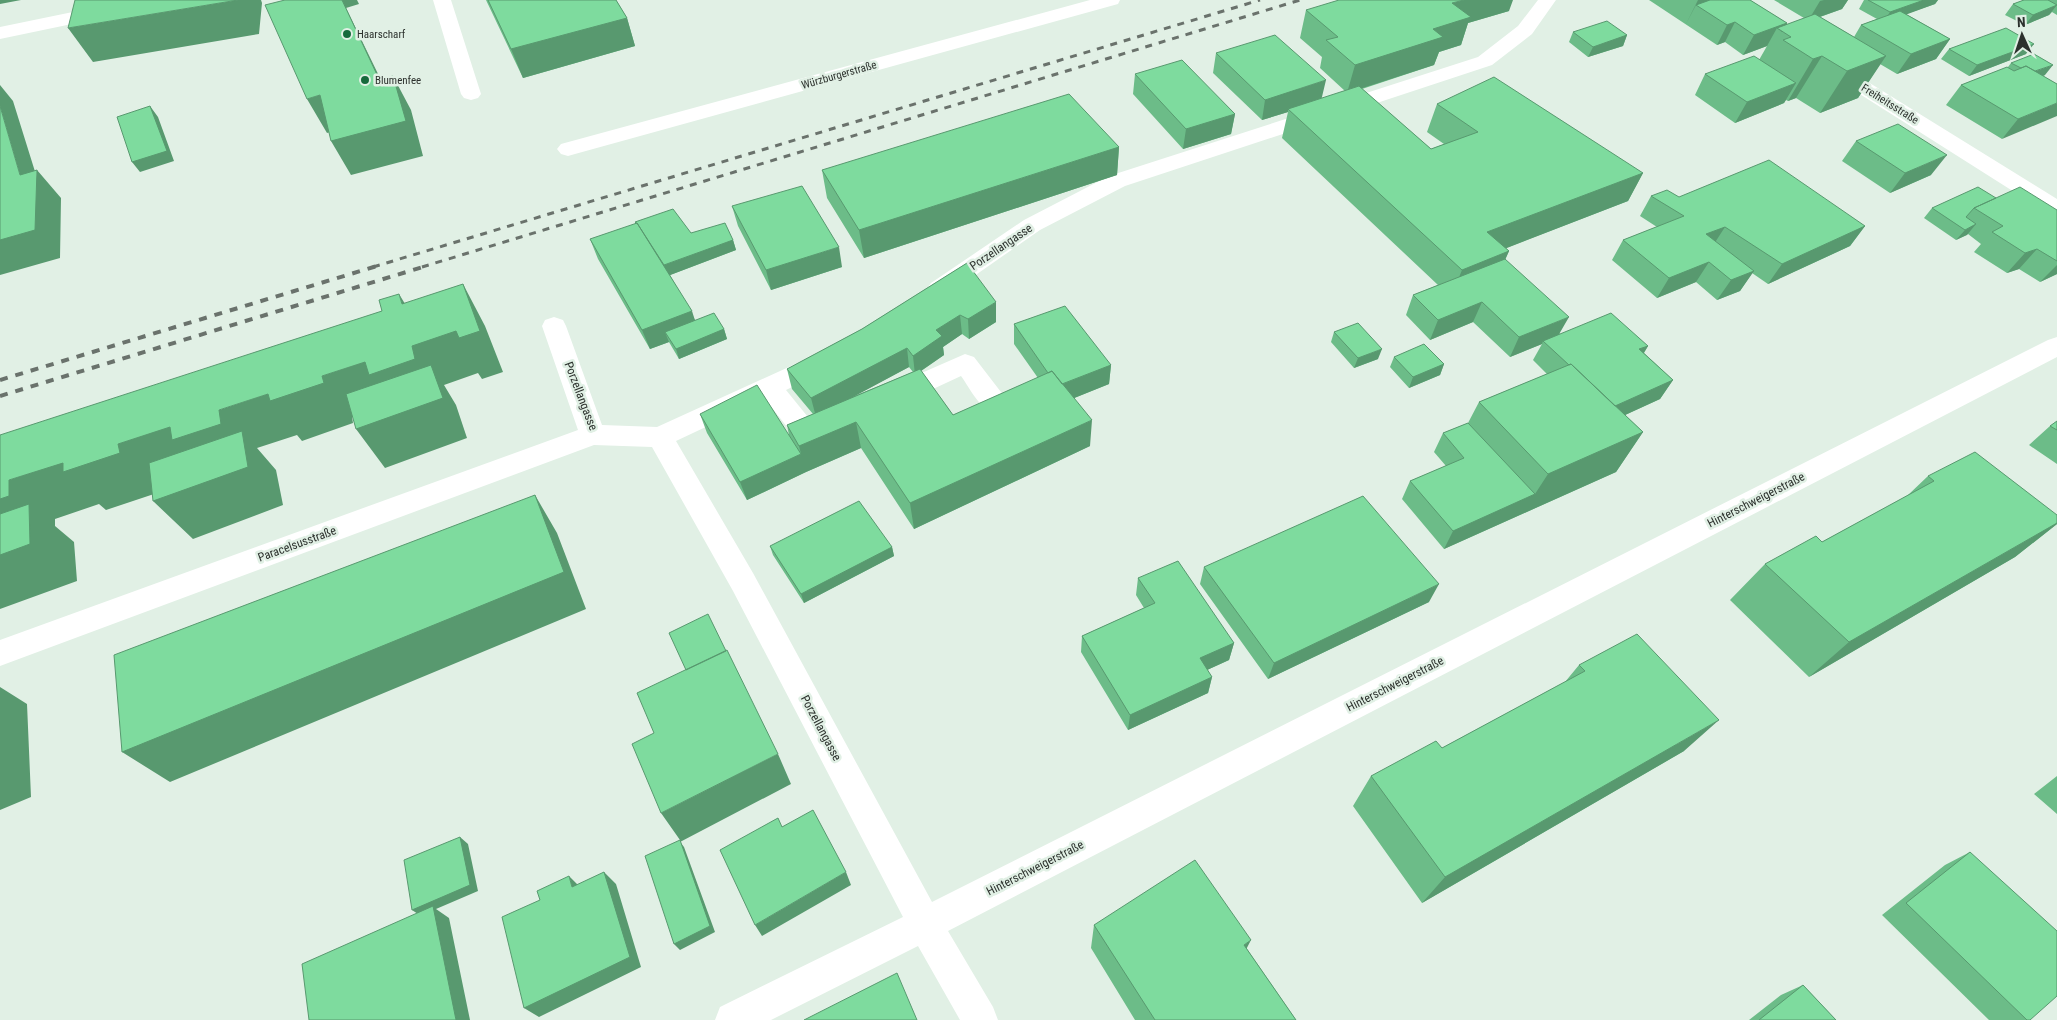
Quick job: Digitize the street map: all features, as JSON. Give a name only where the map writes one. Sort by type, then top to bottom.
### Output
[{"type":"street","points":[[0,33],[158,0]]},
{"type":"street","points":[[442,0],[471,94]]},
{"type":"street","name":"Würzburgerstraße","points":[[568,149],[1111,0]]},
{"type":"street","name":"Porzellangasse","points":[[921,301],[1032,225],[1116,181],[1485,62],[1525,30],[1547,0]]},
{"type":"street","name":"Freiheitsstraße","points":[[1814,57],[2057,209]]},
{"type":"street","name":"Porzellangasse","points":[[554,326],[593,435],[660,437],[815,366],[840,351]]},
{"type":"street","name":"Hinterschweigerstraße","points":[[733,1020],[925,924],[2057,346]]},
{"type":"street","points":[[869,407],[965,363],[995,403]]},
{"type":"street","points":[[769,387],[808,435],[843,419]]},
{"type":"street","name":"Paracelsusstraße","points":[[0,653],[593,435]]},
{"type":"street","name":"Porzellangasse","points":[[660,437],[743,582],[925,924],[980,1020]]},
{"type":"building","points":[[75,0],[238,0],[68,28]]},
{"type":"building","points":[[285,0],[342,0],[379,79],[393,76],[406,121],[331,141],[320,95],[307,99],[265,5]]},
{"type":"building","points":[[488,0],[616,0],[627,18],[511,49]]},
{"type":"building","points":[[1339,0],[1464,0],[1452,3],[1471,17],[1433,29],[1443,37],[1355,65],[1326,40],[1338,37],[1306,10]]},
{"type":"building","points":[[1710,0],[1750,0],[1787,23],[1754,35],[1735,22],[1727,25],[1696,5]]},
{"type":"building","points":[[1868,0],[1924,0],[1890,12]]},
{"type":"building","points":[[2024,0],[2048,0],[2057,5],[2033,15],[2013,4]]},
{"type":"building","points":[[1900,11],[1950,39],[1911,54],[1861,25]]},
{"type":"building","points":[[1815,14],[1886,56],[1847,71],[1822,56],[1813,59],[1783,40],[1791,37],[1777,28]]},
{"type":"building","points":[[1607,21],[1627,35],[1593,47],[1573,32]]},
{"type":"building","points":[[2006,28],[2034,44],[1977,65],[1949,49]]},
{"type":"building","points":[[1275,35],[1326,80],[1265,100],[1216,53]]},
{"type":"building","points":[[2034,54],[2053,65],[2035,71],[2026,66],[2021,68],[2011,63]]},
{"type":"building","points":[[1754,56],[1796,83],[1747,102],[1705,74]]},
{"type":"building","points":[[1182,60],[1235,114],[1186,129],[1135,74]]},
{"type":"building","points":[[2026,66],[2057,84],[2057,103],[2018,119],[1961,85],[2007,67],[2014,71]]},
{"type":"building","points":[[1494,77],[1643,173],[1487,232],[1509,251],[1462,270],[1288,109],[1359,86],[1431,149],[1478,132],[1437,104]]},
{"type":"building","points":[[1069,94],[1119,147],[859,230],[822,170]]},
{"type":"building","points":[[0,106],[20,175],[37,170],[35,230],[0,240]]},
{"type":"building","points":[[150,106],[167,151],[132,162],[117,117]]},
{"type":"building","points":[[1898,124],[1947,155],[1905,173],[1856,141]]},
{"type":"building","points":[[1769,160],[1865,226],[1782,264],[1725,227],[1706,234],[1754,271],[1731,280],[1709,262],[1669,278],[1623,240],[1684,216],[1651,196],[1667,190],[1679,197]]},
{"type":"building","points":[[802,186],[839,247],[766,270],[732,206]]},
{"type":"building","points":[[1978,187],[1996,198],[1974,208],[1966,217],[1976,224],[1965,230],[1932,208]]},
{"type":"building","points":[[2020,187],[2057,210],[2057,261],[2037,249],[2025,253],[1992,232],[2003,226],[1974,208]]},
{"type":"building","points":[[673,209],[691,233],[725,223],[733,240],[664,265],[635,222]]},
{"type":"building","points":[[637,223],[692,311],[642,330],[590,239]]},
{"type":"building","points":[[1505,259],[1569,317],[1519,337],[1482,302],[1438,320],[1413,295]]},
{"type":"building","points":[[967,263],[996,302],[968,319],[960,315],[936,330],[942,336],[913,356],[907,348],[811,398],[787,369],[862,329]]},
{"type":"building","points":[[463,284],[480,331],[459,338],[456,331],[412,346],[415,359],[369,375],[365,362],[322,376],[324,383],[270,401],[268,394],[219,410],[221,424],[172,440],[170,427],[118,444],[120,453],[63,472],[63,463],[9,480],[9,496],[0,499],[0,435],[382,311],[379,300],[399,294],[402,304]]},
{"type":"building","points":[[1065,306],[1111,365],[1062,384],[1052,371],[1048,373],[1014,324]]},
{"type":"building","points":[[714,313],[724,329],[676,349],[665,332]]},
{"type":"building","points":[[1611,313],[1648,346],[1639,349],[1673,380],[1615,406],[1571,364],[1569,365],[1543,341]]},
{"type":"building","points":[[1358,323],[1382,349],[1358,358],[1334,332]]},
{"type":"building","points":[[1424,344],[1444,364],[1413,377],[1394,357]]},
{"type":"building","points":[[1571,364],[1643,432],[1548,474],[1479,402]]},
{"type":"building","points":[[431,365],[443,398],[356,429],[346,394]]},
{"type":"building","points":[[920,369],[953,415],[1052,371],[1092,420],[910,503],[856,422],[799,446],[787,425]]},
{"type":"building","points":[[757,385],[801,454],[740,482],[700,414]]},
{"type":"building","points":[[2057,421],[2057,430],[2050,426]]},
{"type":"building","points":[[1468,423],[1535,494],[1453,531],[1410,481],[1464,458],[1443,433]]},
{"type":"building","points":[[242,431],[248,467],[153,501],[149,463]]},
{"type":"building","points":[[1975,452],[2057,515],[2057,523],[1849,642],[1765,564],[1816,536],[1822,542],[1934,481],[1928,476]]},
{"type":"building","points":[[535,495],[564,572],[122,752],[114,655]]},
{"type":"building","points":[[1363,496],[1439,584],[1274,663],[1204,567]]},
{"type":"building","points":[[859,501],[892,547],[801,594],[770,546]]},
{"type":"building","points":[[29,504],[30,544],[0,555],[0,514]]},
{"type":"building","points":[[1178,561],[1234,643],[1200,658],[1212,677],[1130,715],[1082,636],[1155,603],[1138,578]]},
{"type":"building","points":[[708,614],[726,651],[686,670],[669,633]]},
{"type":"building","points":[[1637,634],[1719,720],[1445,877],[1371,776],[1436,741],[1442,748],[1585,671],[1579,665]]},
{"type":"building","points":[[727,650],[778,754],[661,813],[632,744],[654,733],[637,693]]},
{"type":"building","points":[[813,810],[846,872],[755,925],[720,850],[778,818],[782,827]]},
{"type":"building","points":[[460,837],[470,885],[412,910],[404,860]]},
{"type":"building","points":[[680,840],[710,926],[674,944],[645,856]]},
{"type":"building","points":[[1970,852],[2057,931],[2057,996],[2030,1020],[2027,1020],[1906,903]]},
{"type":"building","points":[[1195,860],[1251,940],[1244,945],[1296,1020],[1155,1020],[1094,925]]},
{"type":"building","points":[[604,872],[630,957],[524,1008],[502,917],[540,900],[537,891],[569,876],[572,887]]},
{"type":"building","points":[[433,906],[456,1020],[309,1020],[302,964]]},
{"type":"building","points":[[897,973],[917,1020],[804,1020]]},
{"type":"building","points":[[1803,985],[1836,1020],[1759,1020]]},
{"type":"railway","points":[[373,267],[1260,0]]},
{"type":"railway","points":[[422,267],[1300,0]]},
{"type":"railway","points":[[0,380],[377,266]]},
{"type":"railway","points":[[0,396],[426,266]]},
{"type":"place","name":"Haarscharf","points":[[347,34]]},
{"type":"place","name":"Blumenfee","points":[[365,80]]}]
